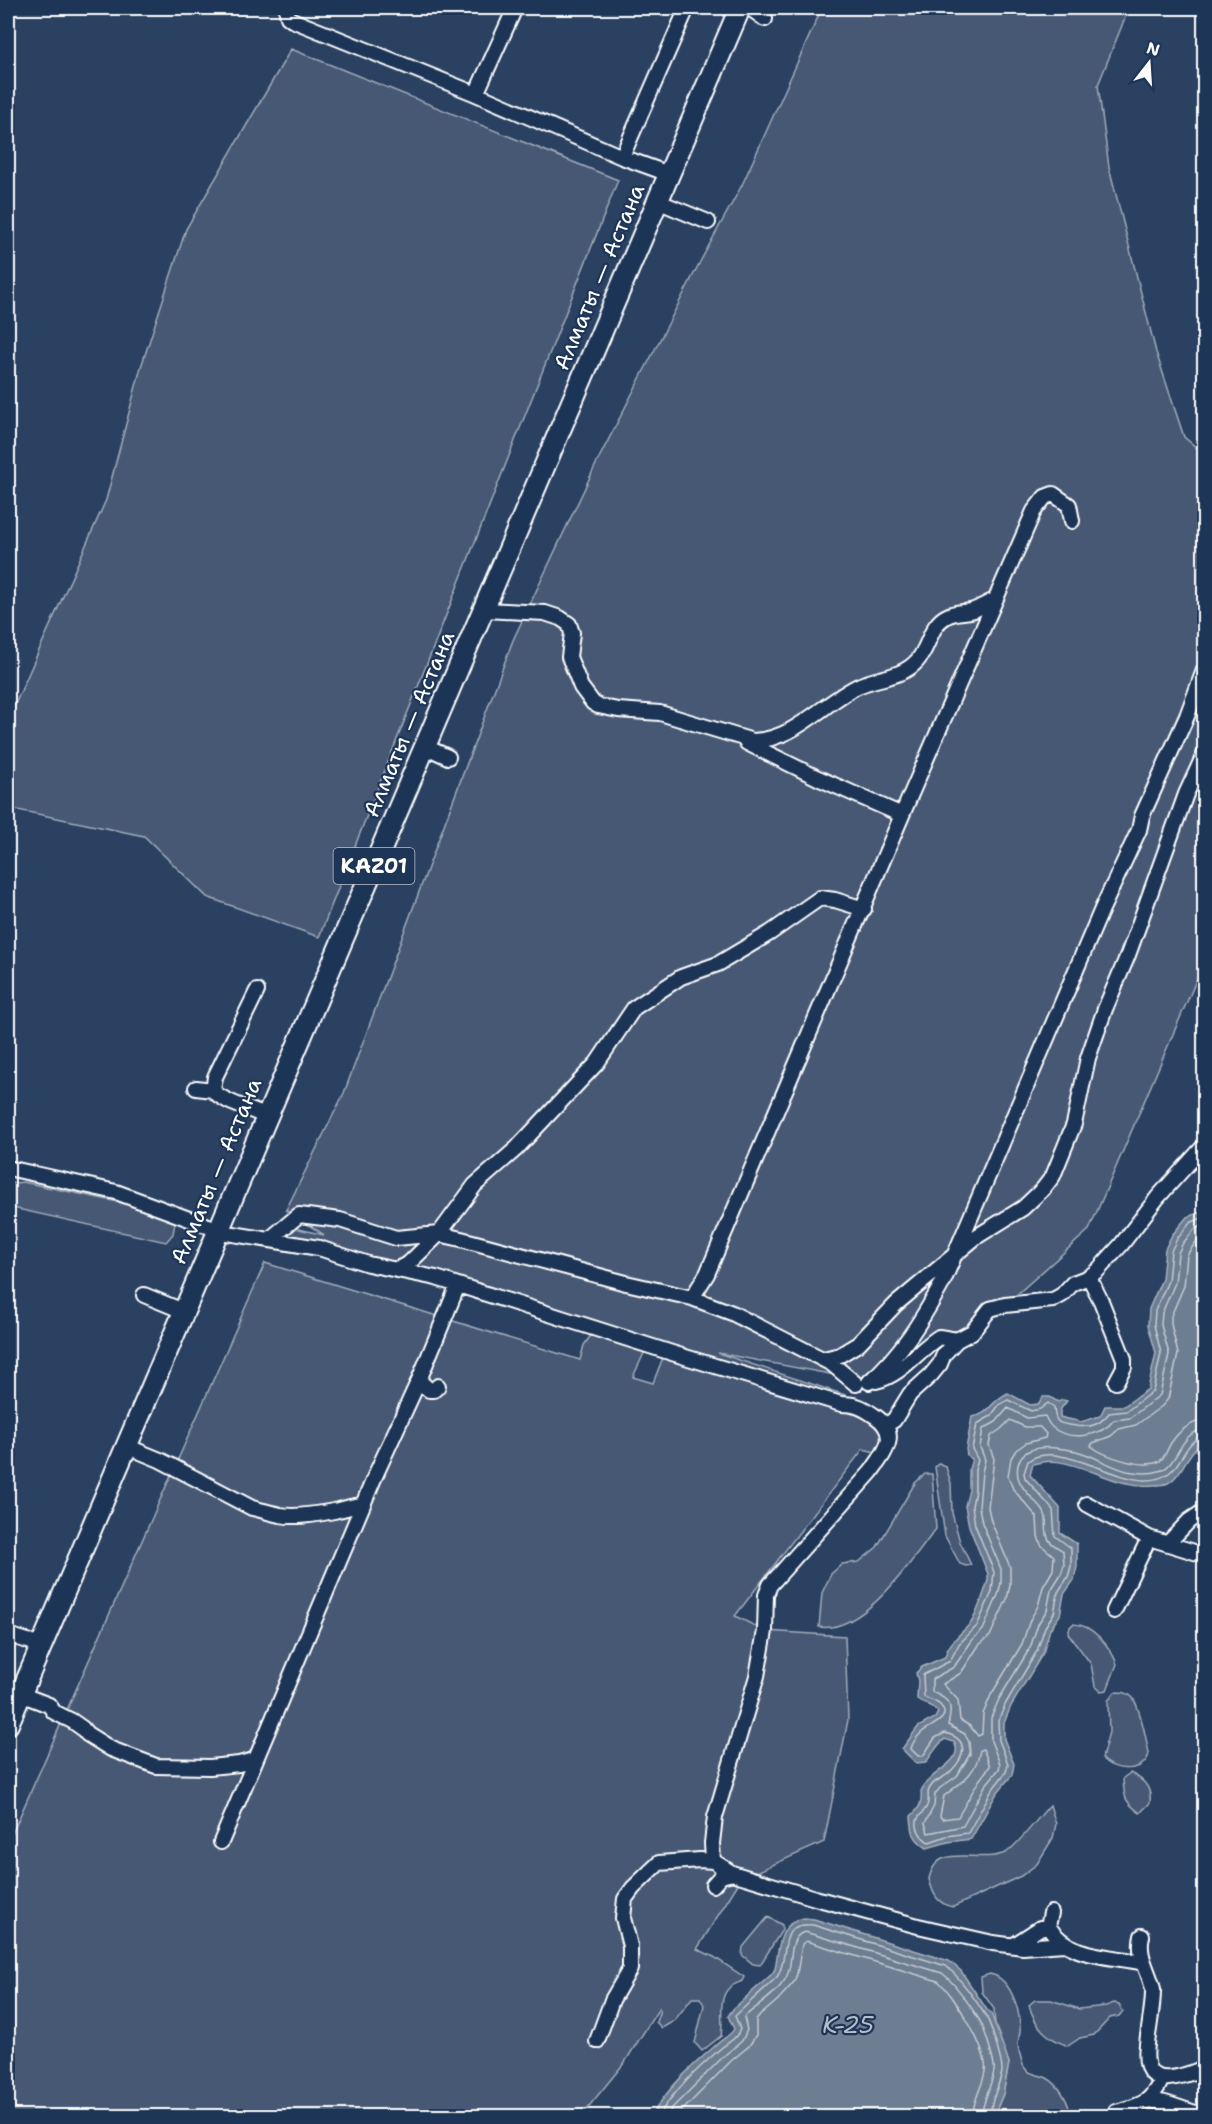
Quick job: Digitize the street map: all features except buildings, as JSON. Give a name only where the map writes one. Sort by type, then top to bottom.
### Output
[{"type":"highway","name":"Алматы — Астана","points":[[8,1724],[740,8]]},
{"type":"street","points":[[286,8],[286,14],[292,20],[476,94],[622,157],[669,174]]},
{"type":"street","points":[[476,94],[515,8]]},
{"type":"street","points":[[622,157],[687,8]]},
{"type":"street","points":[[750,8],[765,19]]},
{"type":"street","points":[[657,201],[708,222]]},
{"type":"street","points":[[692,1298],[707,1274],[1034,511],[1042,501],[1053,495],[1069,505],[1072,521]]},
{"type":"street","points":[[740,738],[765,741],[781,735],[858,686],[908,668],[918,660],[934,628],[946,616],[973,610],[995,600]]},
{"type":"street","points":[[484,610],[545,613],[569,624],[572,633],[569,657],[581,687],[598,706],[660,713],[740,738],[818,778],[902,815]]},
{"type":"street","points":[[853,1403],[853,1389],[881,1372],[916,1328],[943,1282],[1102,909],[1139,830],[1142,816],[1187,716],[1204,670]]},
{"type":"street","points":[[426,747],[448,757]]},
{"type":"street","points":[[824,1359],[840,1355],[858,1344],[896,1304],[955,1253],[1023,1208],[1053,1176],[1074,1124],[1088,1058],[1105,1009],[1128,955],[1186,794],[1204,755]]},
{"type":"street","points":[[397,1269],[408,1264],[439,1234],[475,1185],[516,1149],[597,1063],[634,1008],[681,977],[718,964],[770,933],[820,898],[864,909]]},
{"type":"street","points":[[213,1090],[215,1077],[257,991]]},
{"type":"street","points":[[196,1088],[213,1090],[225,1099],[266,1116]]},
{"type":"street","points":[[886,1425],[894,1420],[910,1394],[940,1364],[944,1354],[957,1340],[972,1332],[990,1309],[1005,1305],[1053,1300],[1062,1295],[1073,1283],[1089,1277],[1121,1245],[1158,1197],[1204,1146]]},
{"type":"street","points":[[8,1168],[116,1192],[227,1233],[319,1248],[368,1264],[436,1278],[730,1371],[841,1404],[853,1403],[886,1425],[889,1429],[889,1440],[883,1455],[871,1472],[770,1585],[766,1595],[765,1631],[757,1676],[722,1790],[712,1843],[713,1861]]},
{"type":"street","points":[[270,1239],[299,1215],[340,1220],[396,1238],[439,1234],[692,1298],[732,1313],[824,1359],[862,1383],[887,1378],[939,1337],[957,1340]]},
{"type":"street","points":[[1089,1277],[1098,1293],[1124,1359],[1124,1367],[1116,1382]]},
{"type":"street","points":[[221,1842],[362,1505],[419,1380],[458,1285]]},
{"type":"street","points":[[144,1295],[183,1311]]},
{"type":"street","points":[[419,1380],[429,1390],[434,1390],[438,1386]]},
{"type":"street","points":[[126,1446],[181,1470],[252,1508],[282,1515],[297,1515],[335,1511],[348,1506],[362,1505]]},
{"type":"street","points":[[1087,1504],[1149,1538],[1204,1555]]},
{"type":"street","points":[[1168,1543],[1189,1521],[1204,1511]]},
{"type":"street","points":[[1114,1611],[1149,1538]]},
{"type":"street","points":[[8,1635],[41,1645]]},
{"type":"street","points":[[20,1694],[49,1705],[54,1712],[111,1749],[156,1766],[210,1767],[254,1760]]},
{"type":"street","points":[[597,2041],[612,2000],[630,1969],[630,1946],[623,1918],[625,1899],[659,1863],[713,1861],[732,1873],[918,1926],[993,1943],[1064,1944]]},
{"type":"street","points":[[713,1885],[721,1876],[732,1873]]},
{"type":"street","points":[[1014,1945],[1050,1919],[1056,1937],[1064,1944],[1089,1954],[1144,1964]]},
{"type":"street","points":[[1142,1936],[1140,1945],[1153,1989],[1146,2058],[1149,2070],[1162,2079],[1172,2079],[1204,2068]]},
{"type":"street","points":[[1115,2116],[1116,2112],[1140,2106],[1149,2100],[1162,2079]]},
{"type":"street","points":[[1149,2100],[1204,2116]]},
{"type":"shaded area","points":[[822,8],[1129,8],[1098,85],[1109,167],[1156,352],[1184,437],[1204,454],[1204,962],[1089,1230],[1005,1305],[872,1382],[718,1353],[845,1395],[848,1399],[847,1403],[668,1346],[667,1343],[458,1285],[275,1241],[291,1227],[324,1235],[286,1210],[344,1093],[513,640],[598,460],[742,185]]},
{"type":"shaded area","points":[[291,49],[618,180],[319,937],[207,897],[144,836],[8,808],[8,720],[106,500],[141,367],[186,229]]},
{"type":"shaded area","points":[[23,1182],[142,1207],[166,1215],[175,1222],[173,1234],[166,1242],[8,1207],[8,1184]]},
{"type":"shaded area","points":[[265,1263],[580,1360],[584,1345],[592,1334],[645,1351],[633,1377],[653,1383],[664,1355],[856,1415],[884,1427],[880,1453],[863,1449],[735,1616],[765,1631],[845,1636],[848,1720],[824,1842],[741,1879],[697,1949],[714,1957],[744,1977],[742,1981],[729,1988],[723,1998],[721,2036],[702,2051],[695,2043],[704,2005],[700,1998],[692,1998],[674,2021],[662,2028],[656,2022],[659,2008],[625,2062],[581,2116],[8,2116],[8,1843]]},
{"type":"shaded area","points":[[939,1463],[946,1467],[951,1483],[952,1513],[960,1542],[971,1565],[960,1564],[945,1536],[935,1467]]},
{"type":"shaded area","points":[[925,1474],[932,1474],[936,1529],[900,1575],[869,1607],[853,1619],[836,1626],[819,1627],[822,1593],[831,1574],[842,1564],[859,1562],[877,1547],[915,1483]]},
{"type":"shaded area","points":[[1073,1624],[1094,1632],[1106,1644],[1114,1658],[1117,1664],[1107,1690],[1101,1691],[1095,1686],[1091,1664],[1068,1633]]},
{"type":"shaded area","points":[[1115,1692],[1131,1696],[1141,1717],[1149,1753],[1147,1760],[1135,1768],[1113,1766],[1102,1758],[1109,1732],[1108,1701]]},
{"type":"shaded area","points":[[1130,1773],[1143,1781],[1150,1792],[1150,1803],[1140,1813],[1128,1802],[1125,1794],[1123,1778]]},
{"type":"shaded area","points":[[1050,1805],[1056,1824],[1053,1838],[1037,1864],[1021,1876],[953,1907],[939,1901],[929,1879],[933,1867],[940,1860],[949,1857],[982,1857],[1005,1853]]},
{"type":"shaded area","points":[[768,1917],[782,1925],[782,1930],[760,1965],[753,1964],[742,1955],[743,1947]]},
{"type":"shaded area","points":[[990,1974],[1003,1981],[1015,2002],[1020,2028],[1018,2046],[1024,2067],[1029,2072],[1047,2078],[1056,2085],[1066,2100],[1071,2116],[1054,2116],[1049,2109],[1048,2116],[998,2116],[995,2113],[1003,2094],[1009,2063],[995,2026],[994,2009],[982,1992],[981,1977]]},
{"type":"shaded area","points":[[1035,2000],[1051,2000],[1079,2009],[1114,2003],[1119,2004],[1123,2011],[1119,2016],[1110,2018],[1094,2035],[1080,2038],[1068,2046],[1048,2035],[1038,2026],[1029,2005]]},
{"type":"water","points":[[1204,1211],[1204,1441],[1192,1452],[1176,1477],[1161,1485],[1122,1482],[1063,1462],[1048,1461],[1033,1464],[1030,1475],[1060,1508],[1060,1533],[1077,1544],[1077,1567],[1074,1580],[1064,1594],[1060,1615],[1050,1629],[1043,1653],[1011,1706],[1004,1723],[1004,1739],[1014,1764],[1012,1775],[997,1793],[971,1839],[927,1848],[914,1835],[911,1816],[920,1805],[921,1791],[924,1786],[953,1759],[956,1748],[954,1742],[945,1739],[926,1762],[916,1763],[902,1749],[918,1727],[935,1718],[938,1712],[917,1699],[916,1673],[922,1667],[945,1657],[952,1643],[972,1621],[988,1580],[988,1574],[969,1526],[965,1506],[972,1459],[967,1455],[966,1449],[972,1417],[983,1413],[1008,1393],[1030,1405],[1038,1404],[1043,1397],[1050,1397],[1058,1402],[1067,1401],[1060,1410],[1060,1417],[1081,1422],[1100,1416],[1105,1406],[1124,1406],[1148,1389],[1156,1353],[1148,1325],[1149,1309],[1162,1279],[1165,1249],[1172,1235],[1187,1217]]},
{"type":"water","name":"К-25","points":[[804,1918],[814,1919],[949,1961],[961,1971],[991,2013],[1009,2063],[1003,2094],[995,2113],[998,2116],[652,2116],[664,2097],[681,2078],[734,2029],[728,2016],[772,1974],[784,1931],[795,1921]]}]
